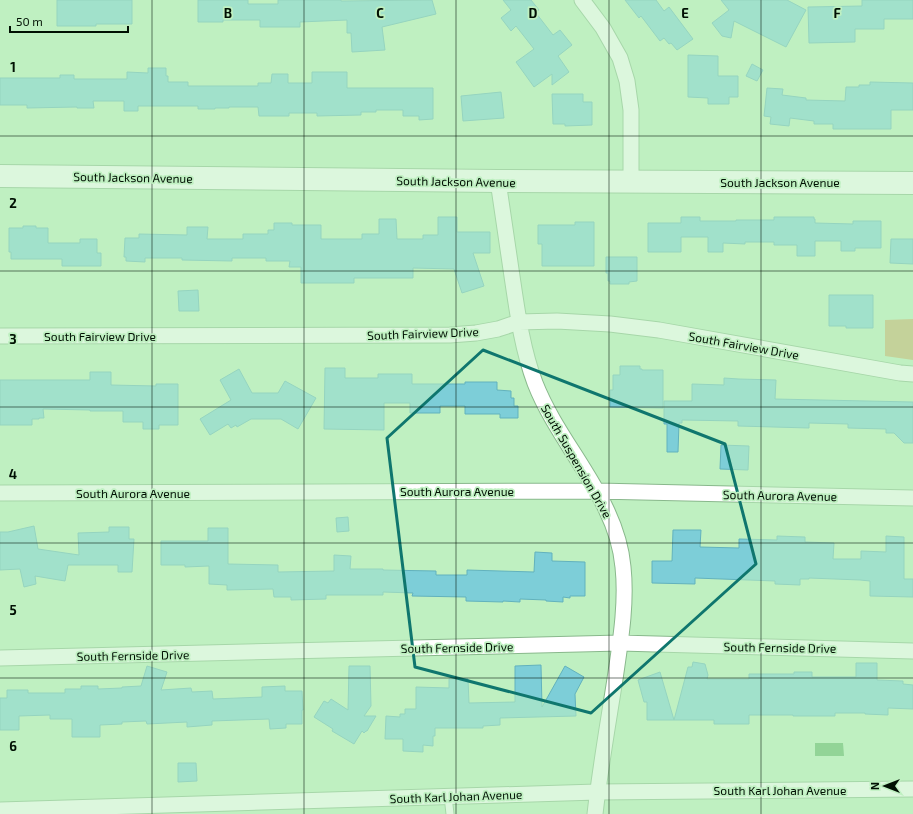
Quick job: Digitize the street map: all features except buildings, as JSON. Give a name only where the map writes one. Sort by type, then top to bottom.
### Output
[{"type":"main road","name":"South Jackson Avenue","points":[[0,176],[498,182],[912,183]]},
{"type":"street","points":[[582,0],[603,28],[620,58],[627,81],[631,110],[631,182]]},
{"type":"street","name":"South Suspension Drive","points":[[498,182],[519,322],[530,368],[548,412],[609,513],[618,540],[623,567],[624,594],[620,643],[594,814]]},
{"type":"street","name":"South Fairview Drive","points":[[0,336],[450,335],[476,333],[498,329],[519,322],[557,321],[610,324],[659,330],[900,373],[913,374]]},
{"type":"street","name":"South Aurora Avenue","points":[[0,493],[597,491],[913,498]]},
{"type":"street","name":"South Fernside Drive","points":[[0,658],[620,643],[913,651]]},
{"type":"street","name":"South Karl Johan Avenue","points":[[0,810],[597,792],[913,789]]},
{"type":"lane","points":[[448,796],[450,814]]},
{"type":"highlighted area","points":[[483,350],[725,444],[756,564],[591,713],[415,667],[387,438]]},
{"type":"shaded area","points":[[913,319],[913,360],[885,356],[885,320]]},
{"type":"shaded area","points":[[815,743],[843,743],[844,756],[815,756]]}]
